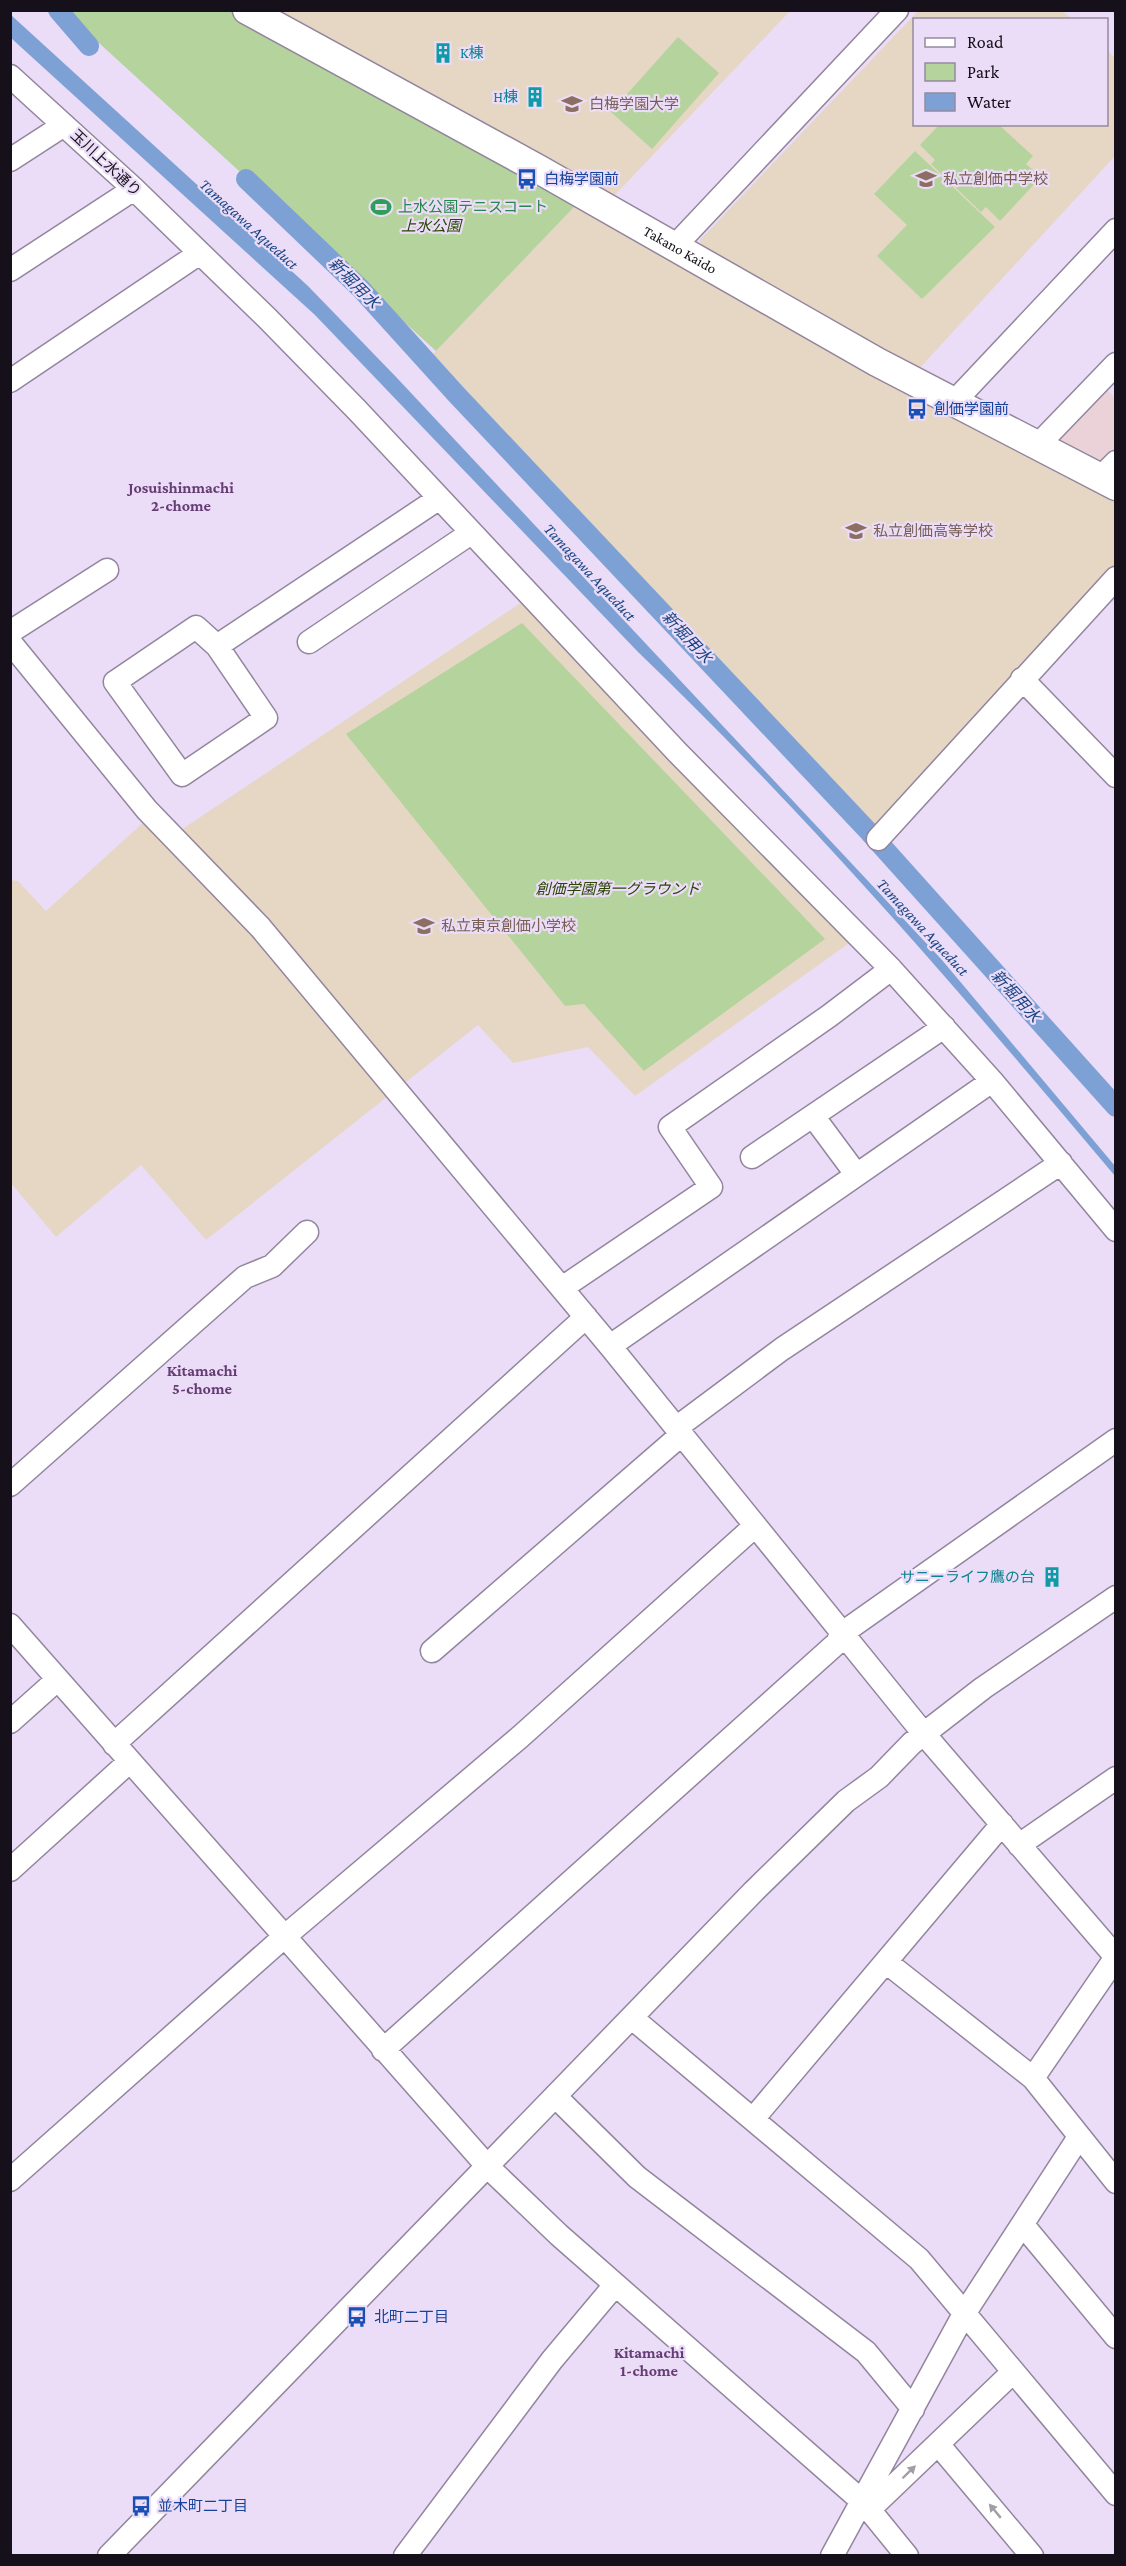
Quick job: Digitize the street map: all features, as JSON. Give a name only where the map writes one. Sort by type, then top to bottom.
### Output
[{"type":"street","name":"Takano Kaido","points":[[248,10],[953,403],[1037,446],[1111,475]]},
{"type":"street","points":[[675,246],[897,10]]},
{"type":"street","name":"玉川上水通り","points":[[10,75],[134,189],[357,410],[678,753],[891,969],[993,1081],[1116,1230]]},
{"type":"street","points":[[10,160],[64,125]]},
{"type":"street","points":[[10,270],[134,189]]},
{"type":"street","points":[[953,403],[1116,230]]},
{"type":"street","points":[[10,381],[200,253]]},
{"type":"street","points":[[1037,446],[1116,364]]},
{"type":"street","points":[[218,646],[438,499]]},
{"type":"street","points":[[309,642],[471,533]]},
{"type":"street","points":[[10,632],[107,570]]},
{"type":"street","points":[[878,839],[1022,679],[1116,579]]},
{"type":"street","points":[[196,627],[218,646],[266,718],[182,775],[116,682],[196,627]]},
{"type":"street","points":[[10,642],[147,810],[260,927],[610,1346],[924,1734],[1116,1957],[1033,2078]]},
{"type":"street","points":[[1022,679],[1116,776]]},
{"type":"street","points":[[562,1288],[711,1187],[670,1127],[829,1016],[891,969]]},
{"type":"street","points":[[752,1157],[944,1027]]},
{"type":"street","points":[[610,1346],[993,1081]]},
{"type":"street","points":[[813,1116],[856,1174]]},
{"type":"street","points":[[432,1651],[679,1432],[782,1349],[1061,1163]]},
{"type":"street","points":[[10,1485],[245,1277],[272,1266],[307,1232]]},
{"type":"street","points":[[114,1744],[586,1317]]},
{"type":"street","points":[[383,2050],[837,1643],[841,1634],[1116,1440]]},
{"type":"street","points":[[10,2180],[284,1937],[520,1737],[755,1526]]},
{"type":"street","points":[[110,2556],[358,2297],[488,2167],[754,1891],[838,1809],[879,1777],[924,1734],[983,1688],[1116,1597]]},
{"type":"street","points":[[10,1625],[488,2167],[615,2285],[863,2502],[907,2556]]},
{"type":"street","points":[[10,1722],[57,1680]]},
{"type":"street","points":[[10,1870],[129,1762]]},
{"type":"street","points":[[1019,1845],[1116,1778]]},
{"type":"street","points":[[753,2119],[1002,1824]]},
{"type":"street","points":[[886,1962],[1033,2078],[1079,2137],[1111,2167]]},
{"type":"street","points":[[632,2018],[919,2259],[1116,2494]]},
{"type":"street","points":[[555,2096],[637,2177],[866,2352],[913,2409]]},
{"type":"street","points":[[832,2556],[964,2314],[1079,2137]]},
{"type":"street","points":[[1023,2225],[1116,2337]]},
{"type":"street","points":[[405,2556],[552,2360],[615,2285]]},
{"type":"street","points":[[863,2502],[875,2504],[1013,2372]]},
{"type":"street","points":[[938,2444],[1032,2556]]},
{"type":"shaded area","name":"白梅学園大学","points":[[273,11],[790,11],[612,198]]},
{"type":"shaded area","name":"私立創価中学校","points":[[918,11],[1062,11],[1071,18],[913,18],[913,126],[1108,126],[1108,51],[1115,58],[1115,156],[916,372],[704,251],[700,240]]},
{"type":"shaded area","name":"私立創価高等学校","points":[[576,205],[1115,496],[1115,565],[874,827],[853,811],[433,354]]},
{"type":"shaded area","points":[[1102,385],[1115,398],[1115,449],[1106,460],[1090,462],[1050,441]]},
{"type":"shaded area","name":"私立東京創価小学校","points":[[525,600],[852,941],[635,1096],[588,1047],[513,1063],[478,1025],[206,1240],[141,1165],[56,1237],[11,1183],[10,880],[18,881],[46,911],[146,820],[166,840]]},
{"type":"green space","name":"上水公園","points":[[64,11],[230,11],[576,205],[436,351]]},
{"type":"green space","points":[[678,37],[719,73],[652,149],[611,112]]},
{"type":"green space","points":[[938,126],[1000,126],[1033,156],[1026,164],[1041,177],[1000,221],[986,207],[981,212],[931,164],[935,160],[920,145]]},
{"type":"green space","points":[[915,151],[995,227],[922,299],[877,256],[907,225],[874,194]]},
{"type":"green space","name":"創価学園第一グラウンド","points":[[522,623],[825,939],[644,1071],[584,1004],[565,1006],[346,734]]},
{"type":"water","points":[[11,15],[308,286],[397,378],[942,960],[1115,1166],[1115,1176],[943,974],[763,777],[638,652],[315,315],[11,38]]},
{"type":"waterway","name":"新堀用水","points":[[58,10],[89,46]]},
{"type":"waterway","name":"新堀用水","points":[[246,179],[361,289],[456,394],[870,833],[1116,1107]]},
{"type":"place","name":"K棟","points":[[443,53]]},
{"type":"place","name":"H棟","points":[[535,97]]},
{"type":"place","name":"白梅学園大学","points":[[572,104]]},
{"type":"place","name":"白梅学園前","points":[[527,179]]},
{"type":"place","name":"私立創価中学校","points":[[926,179]]},
{"type":"place","name":"上水公園テニスコート","points":[[381,207]]},
{"type":"place","name":"創価学園前","points":[[917,409]]},
{"type":"place","name":"私立創価高等学校","points":[[856,531]]},
{"type":"place","name":"私立東京創価小学校","points":[[424,926]]},
{"type":"place","name":"サニーライフ鷹の台","points":[[1052,1577]]},
{"type":"place","name":"北町二丁目","points":[[357,2317]]},
{"type":"place","name":"並木町二丁目","points":[[141,2506]]},
{"type":"district","name":"Josuishinmachi 2-chome","points":[[181,496]]},
{"type":"district","name":"Kitamachi 5-chome","points":[[202,1379]]},
{"type":"district","name":"Kitamachi 1-chome","points":[[649,2361]]},
{"type":"water label","name":"Tamagawa Aqueduct","points":[[249,224]]},
{"type":"water label","name":"Tamagawa Aqueduct","points":[[590,572]]},
{"type":"water label","name":"Tamagawa Aqueduct","points":[[923,927]]}]
